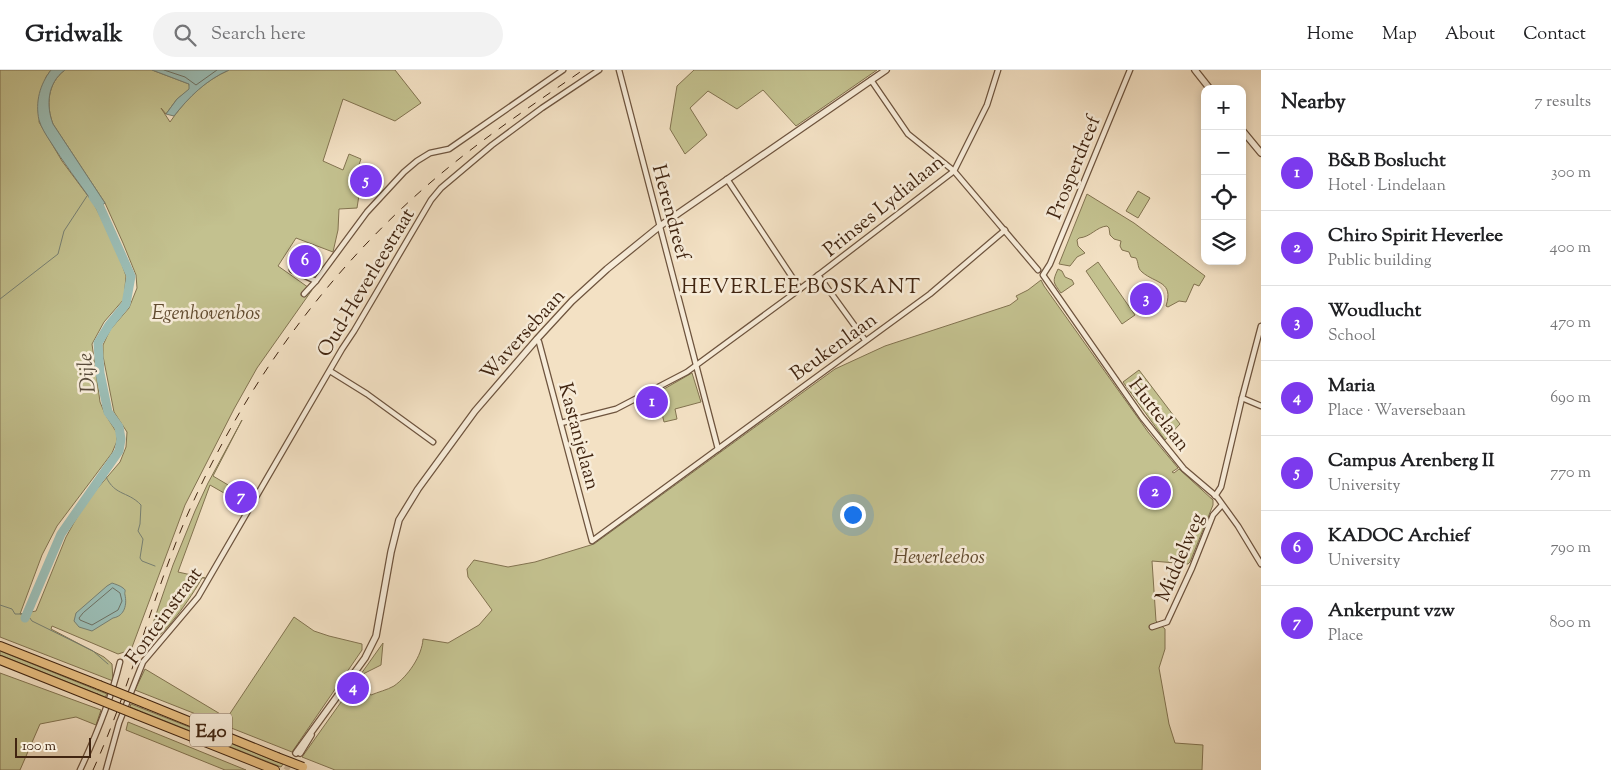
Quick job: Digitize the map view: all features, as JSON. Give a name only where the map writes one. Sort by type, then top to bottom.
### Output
[{"type":"highway","name":"E40","points":[[0,646],[307,768]]},
{"type":"highway","name":"E40","points":[[0,660],[273,769]]},
{"type":"street","points":[[304,294],[316,281],[366,212],[404,172],[430,153],[449,149],[563,70]]},
{"type":"street","name":"Oud-Heverleestraat","points":[[218,563],[431,200],[441,188],[490,146],[599,70]]},
{"type":"street","name":"Herendreef","points":[[619,70],[717,450]]},
{"type":"street","name":"Waversebaan","points":[[297,754],[365,658],[376,636],[391,552],[399,520],[418,489],[476,411],[537,339],[572,301],[607,269],[660,226],[886,70]]},
{"type":"street","name":"Prinses Lydialaan","points":[[561,423],[616,409],[676,378],[800,289],[954,171],[987,105],[998,70]]},
{"type":"street","name":"Prosperdreef","points":[[1043,275],[1050,264],[1130,70]]},
{"type":"street","points":[[1195,70],[1207,85]]},
{"type":"street","points":[[871,80],[908,134],[954,171],[1038,270]]},
{"type":"street","points":[[1246,135],[1261,153]]},
{"type":"street","points":[[727,180],[800,289]]},
{"type":"street","name":"Beukenlaan","points":[[592,541],[946,282],[1005,230]]},
{"type":"street","points":[[292,270],[316,281]]},
{"type":"street","points":[[818,275],[865,340]]},
{"type":"street","name":"Huttelaan","points":[[1043,275],[1123,391],[1184,470],[1216,496],[1238,526],[1261,564]]},
{"type":"street","name":"Middelweg","points":[[1216,496],[1221,488],[1261,326]]},
{"type":"street","name":"Kastanjelaan","points":[[537,339],[592,541]]},
{"type":"street","points":[[330,371],[367,394],[433,442]]},
{"type":"street","points":[[1242,398],[1261,406]]},
{"type":"street","name":"Middelweg","points":[[1152,627],[1167,622],[1192,568],[1213,515],[1222,505]]},
{"type":"street","name":"Fonteinstraat","points":[[106,770],[119,723],[143,662],[198,598],[218,563]]},
{"type":"street","points":[[80,770],[101,719],[120,662]]},
{"type":"green space","name":"Egenhovenbos","points":[[0,70],[51,70],[46,77],[39,122],[62,161],[94,204],[116,247],[126,276],[124,299],[104,322],[92,344],[100,402],[117,433],[117,441],[112,453],[57,526],[42,555],[20,614],[36,611],[66,537],[85,503],[120,462],[126,447],[127,432],[114,412],[103,356],[103,345],[110,330],[129,308],[137,288],[136,275],[105,203],[53,124],[49,102],[51,88],[59,75],[65,70],[152,70],[189,84],[190,89],[177,99],[166,114],[161,108],[170,122],[182,106],[203,85],[229,70],[395,70],[421,103],[395,121],[343,99],[323,161],[343,170],[349,154],[361,159],[356,173],[362,176],[357,208],[339,209],[338,230],[333,252],[296,238],[278,266],[312,290],[257,368],[185,505],[131,650],[118,654],[52,626],[51,629],[104,657],[112,664],[113,681],[0,637]]},
{"type":"green space","points":[[694,70],[877,70],[796,126],[763,90],[737,109],[708,91],[690,108],[707,135],[685,154],[670,129],[677,86]]},
{"type":"green space","points":[[1138,191],[1150,198],[1138,218],[1126,211]]},
{"type":"green space","points":[[1087,194],[1134,223],[1205,276],[1199,286],[1194,284],[1186,302],[1179,301],[1168,307],[1166,306],[1168,292],[1166,287],[1140,270],[1136,258],[1131,257],[1129,252],[1122,250],[1120,246],[1121,241],[1114,239],[1110,235],[1107,226],[1077,240],[1078,246],[1085,253],[1077,257],[1070,266],[1059,264]]},
{"type":"green space","points":[[1098,262],[1135,315],[1122,324],[1086,271]]},
{"type":"green space","points":[[1058,269],[1062,271],[1065,277],[1072,280],[1074,284],[1061,293],[1054,282]]},
{"type":"green space","name":"Heverleebos","points":[[1041,280],[1148,432],[1178,468],[1172,472],[1174,473],[1179,469],[1213,500],[1213,505],[1188,564],[1152,561],[1156,621],[1165,629],[1165,649],[1159,668],[1169,724],[1175,743],[1203,745],[1202,770],[335,770],[302,757],[383,643],[381,665],[363,674],[358,688],[371,695],[394,686],[404,677],[417,659],[423,639],[448,643],[479,625],[492,610],[468,577],[467,569],[474,560],[508,567],[535,562],[594,544],[835,369],[885,346],[1010,305],[1018,299],[1016,296]]},
{"type":"green space","points":[[1139,370],[1180,424],[1165,440],[1123,382]]},
{"type":"green space","points":[[692,373],[701,402],[675,409],[677,419],[664,422],[657,393]]},
{"type":"green space","points":[[242,420],[213,476],[240,492],[237,498],[239,499],[238,501],[210,485],[178,572],[205,578],[202,578],[184,606],[159,636],[143,646],[195,511],[208,483]]},
{"type":"green space","points":[[294,617],[314,631],[362,644],[362,650],[292,752],[135,690],[145,669],[227,718]]},
{"type":"green space","points":[[0,651],[107,694],[105,697],[0,655]]},
{"type":"green space","points":[[0,673],[101,710],[96,725],[76,717],[40,724],[20,770],[0,770]]},
{"type":"green space","points":[[131,704],[283,764],[281,767],[130,707]]},
{"type":"green space","points":[[128,722],[246,770],[225,770],[126,730]]},
{"type":"water","points":[[51,70],[65,70],[59,75],[51,88],[49,110],[53,124],[105,203],[100,207],[94,204],[71,172],[40,123],[38,113],[39,94]]},
{"type":"water","points":[[152,70],[229,70],[198,90],[174,116],[166,114],[177,99],[189,89],[189,84]]},
{"type":"water","points":[[112,583],[125,590],[126,602],[123,612],[92,631],[79,627],[74,621],[76,613]]},
{"type":"waterway","points":[[0,299],[58,254],[64,231],[87,196]]},
{"type":"waterway","name":"Dijle","points":[[25,618],[61,534],[119,451],[121,439],[119,427],[108,412],[100,373],[98,343],[109,325],[126,304],[131,276],[100,207],[93,197]]},
{"type":"waterway","points":[[104,472],[112,486],[141,505],[138,531],[143,539],[140,558],[142,561],[155,566]]},
{"type":"waterway","points":[[0,605],[12,609],[15,614],[27,614],[32,621],[93,651],[108,664]]},
{"type":"tunnel","points":[[286,770],[296,753]]},
{"type":"railway","points":[[93,770],[118,708],[173,549],[186,518],[234,422],[292,333],[325,291],[397,213],[472,149],[583,70]]},
{"type":"place","name":"Campus Arenberg II","points":[[366,181]]},
{"type":"place","name":"KADOC Archief","points":[[305,261]]},
{"type":"place","name":"Woudlucht","points":[[1146,299]]},
{"type":"place","name":"B&B Boslucht","points":[[652,402]]},
{"type":"place","name":"Chiro Spirit Heverlee","points":[[1155,492]]},
{"type":"place","name":"Ankerpunt vzw","points":[[241,497]]},
{"type":"place","name":"Maria","points":[[353,688]]},
{"type":"district","name":"HEVERLEE BOSKANT","points":[[801,286]]}]
